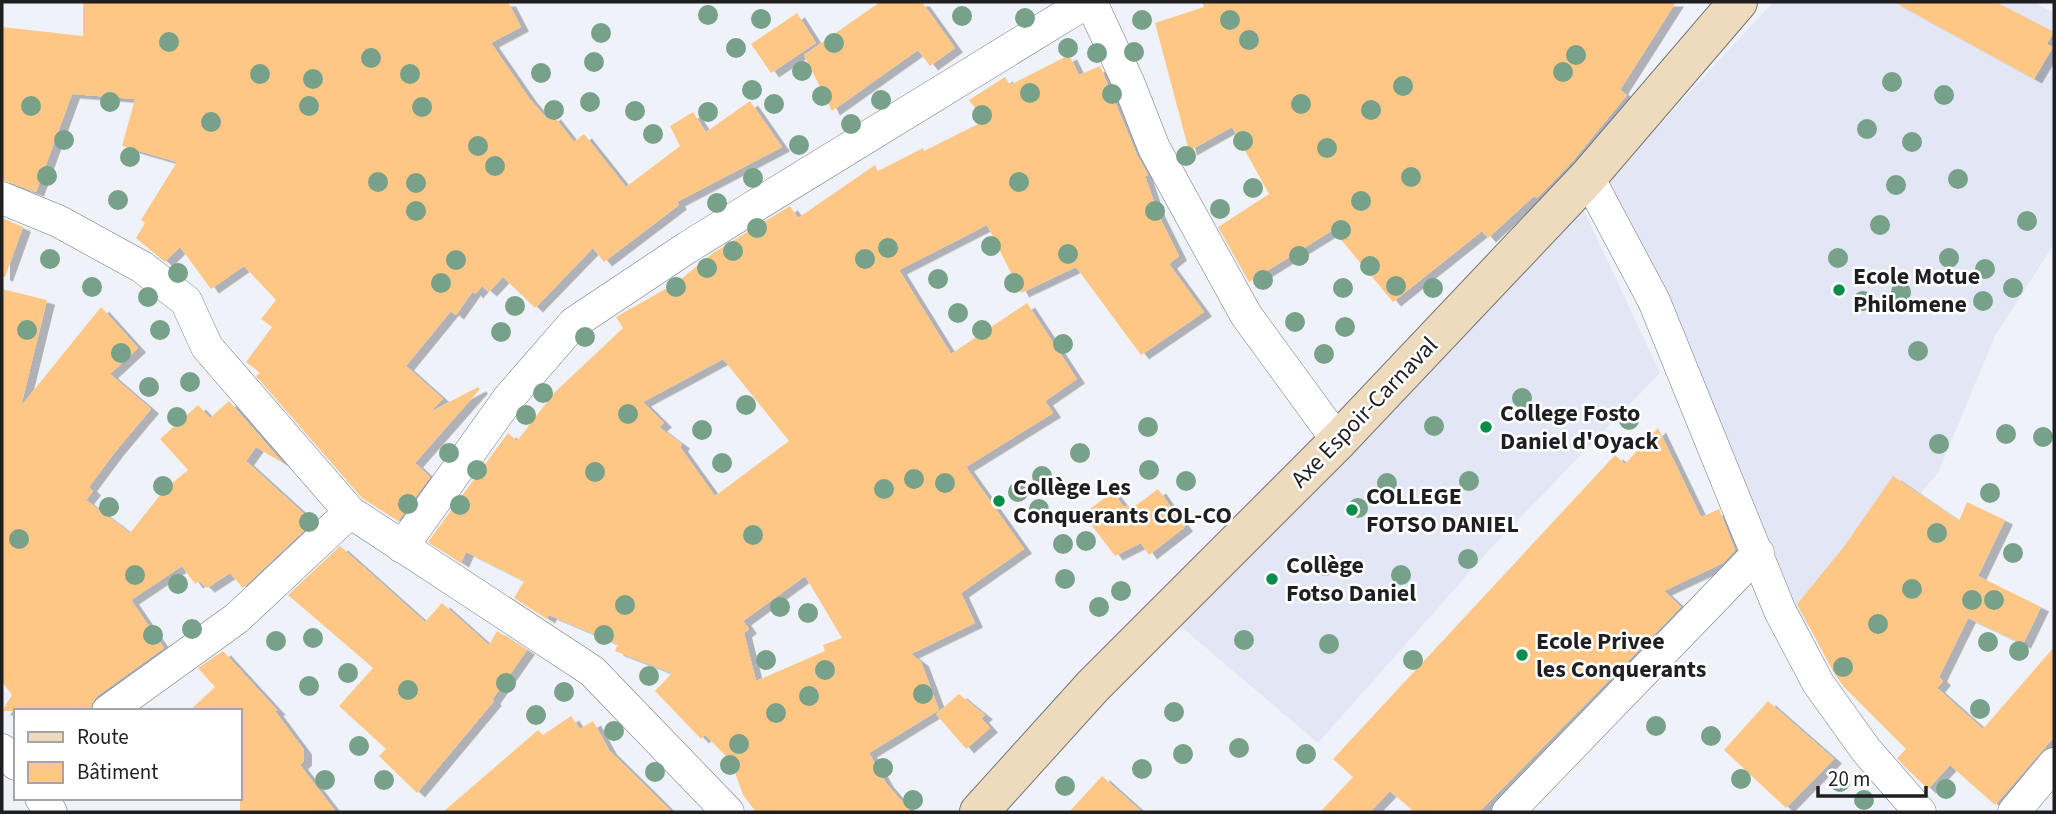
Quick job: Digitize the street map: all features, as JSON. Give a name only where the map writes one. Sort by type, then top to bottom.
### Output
[{"type":"street","points":[[402,547],[508,399],[574,323],[688,247],[1089,2],[1129,84],[1154,148],[1246,315],[1338,441]]},
{"type":"street","name":"Axe Espoir-Carnaval","points":[[979,812],[1093,686],[1338,441],[1588,177],[1738,2]]},
{"type":"street","points":[[1588,177],[1654,301],[1780,611],[1818,683],[1866,750],[1920,812]]},
{"type":"street","points":[[2,198],[58,221],[142,267],[186,301],[208,347],[350,512],[592,671],[729,812]]},
{"type":"street","points":[[111,709],[237,618],[350,512]]},
{"type":"street","points":[[1508,812],[1758,553]]},
{"type":"street","points":[[2014,812],[2054,764]]},
{"type":"shaded area","name":"Ecole Motue Philomene","points":[[1773,2],[2033,2],[2054,13],[2054,244],[1995,336],[1938,473],[1806,627],[1606,183]]},
{"type":"shaded area","name":"College Fosto Daniel d'Oyack","points":[[1580,202],[1660,373],[1492,547],[1318,743],[1179,625]]},
{"type":"building","points":[[83,2],[508,2],[521,27],[491,43],[547,119],[553,115],[574,142],[584,134],[626,187],[680,146],[670,126],[693,112],[706,132],[750,101],[782,147],[677,202],[679,205],[604,262],[593,248],[535,308],[503,277],[489,292],[482,286],[475,294],[473,291],[456,315],[451,311],[406,366],[443,399],[430,412],[478,387],[480,389],[415,463],[430,477],[398,521],[362,498],[256,376],[260,373],[246,362],[272,327],[261,319],[276,300],[244,266],[211,289],[180,247],[165,262],[136,238],[145,223],[141,220],[177,162],[122,146],[135,99],[72,94],[36,192],[2,180],[2,27],[83,36]]},
{"type":"building","points":[[880,2],[922,2],[955,48],[930,66],[918,50],[832,111],[804,55]]},
{"type":"building","points":[[1202,2],[1676,2],[1620,90],[1627,95],[1572,162],[1537,198],[1534,196],[1488,238],[1482,231],[1393,302],[1333,230],[1249,282],[1218,227],[1269,194],[1232,127],[1189,151],[1155,23],[1204,7]]},
{"type":"building","points":[[1894,2],[1996,2],[2054,32],[2047,44],[2053,47],[2034,79]]},
{"type":"building","points":[[797,13],[816,43],[771,73],[751,44]]},
{"type":"building","points":[[1069,55],[1079,75],[1100,66],[1148,175],[1145,176],[1158,214],[1179,256],[1169,264],[1204,312],[1141,355],[1076,267],[1021,293],[987,225],[899,270],[951,354],[1027,303],[1077,379],[1045,401],[1053,413],[966,467],[1024,549],[961,593],[975,623],[911,654],[921,662],[939,710],[869,753],[886,783],[911,812],[756,812],[743,795],[731,761],[705,735],[701,739],[655,691],[672,673],[615,651],[618,644],[549,615],[547,619],[514,598],[524,581],[466,552],[461,563],[428,542],[508,433],[517,441],[554,393],[623,328],[616,317],[676,283],[713,253],[790,206],[798,218],[875,165],[878,171],[984,121],[969,100],[1005,77],[1010,85]],"holes":[[[723,359],[789,441],[715,496],[680,447],[682,444],[659,427],[664,423],[643,402]],[[805,576],[842,638],[823,645],[825,651],[756,681],[744,633],[749,629],[743,621]]]},
{"type":"building","points":[[2,218],[23,227],[5,277],[2,276]]},
{"type":"building","points":[[2,289],[47,300],[21,406],[101,307],[138,348],[110,374],[151,409],[89,487],[93,491],[86,500],[130,533],[165,489],[188,470],[160,439],[198,405],[210,418],[229,401],[283,463],[256,447],[246,461],[313,522],[243,588],[230,573],[207,588],[199,581],[195,584],[182,566],[131,600],[164,648],[97,696],[90,709],[2,711],[12,695],[2,682]]},
{"type":"building","points":[[1658,428],[1701,517],[1719,509],[1735,550],[1723,563],[1664,591],[1681,607],[1479,812],[1414,812],[1390,791],[1370,812],[1320,812],[1353,777],[1333,759],[1615,455],[1625,464]]},
{"type":"building","points":[[1893,476],[1959,521],[1967,502],[2005,520],[1978,576],[2041,607],[2023,644],[1968,618],[1939,677],[1943,681],[1937,688],[1983,729],[2054,647],[2054,737],[1995,805],[1950,765],[1928,789],[1905,767],[1897,758],[1906,749],[1844,687],[1797,604],[1843,548]]},
{"type":"building","points":[[1158,489],[1185,527],[1149,555],[1141,543],[1115,556],[1083,514],[1113,492],[1124,507],[1128,505],[1131,509]]},
{"type":"building","points":[[340,546],[425,622],[442,603],[489,645],[497,631],[527,650],[492,700],[494,701],[417,793],[379,756],[386,749],[339,706],[373,668],[288,595]]},
{"type":"building","points":[[223,651],[278,711],[275,711],[304,750],[304,761],[300,765],[336,812],[240,812],[242,709],[191,709],[215,687],[198,668]]},
{"type":"building","points":[[959,694],[985,715],[981,718],[990,728],[966,749],[936,714]]},
{"type":"building","points":[[1768,701],[1834,759],[1786,808],[1724,750]]},
{"type":"building","points":[[571,716],[580,729],[593,721],[609,750],[672,812],[443,812],[538,730],[543,735]]},
{"type":"building","points":[[1102,776],[1142,812],[1069,812]]},
{"type":"place","name":"Ecole Motue Philomene","points":[[1839,290]]},
{"type":"place","name":"College Fosto Daniel d'Oyack","points":[[1486,427]]},
{"type":"place","name":"Collège Les Conquerants COL-CO","points":[[999,501]]},
{"type":"place","name":"COLLEGE FOTSO DANIEL","points":[[1352,510]]},
{"type":"place","name":"Collège Fotso Daniel","points":[[1272,579]]},
{"type":"place","name":"Ecole Privee les Conquerants","points":[[1522,655]]}]
